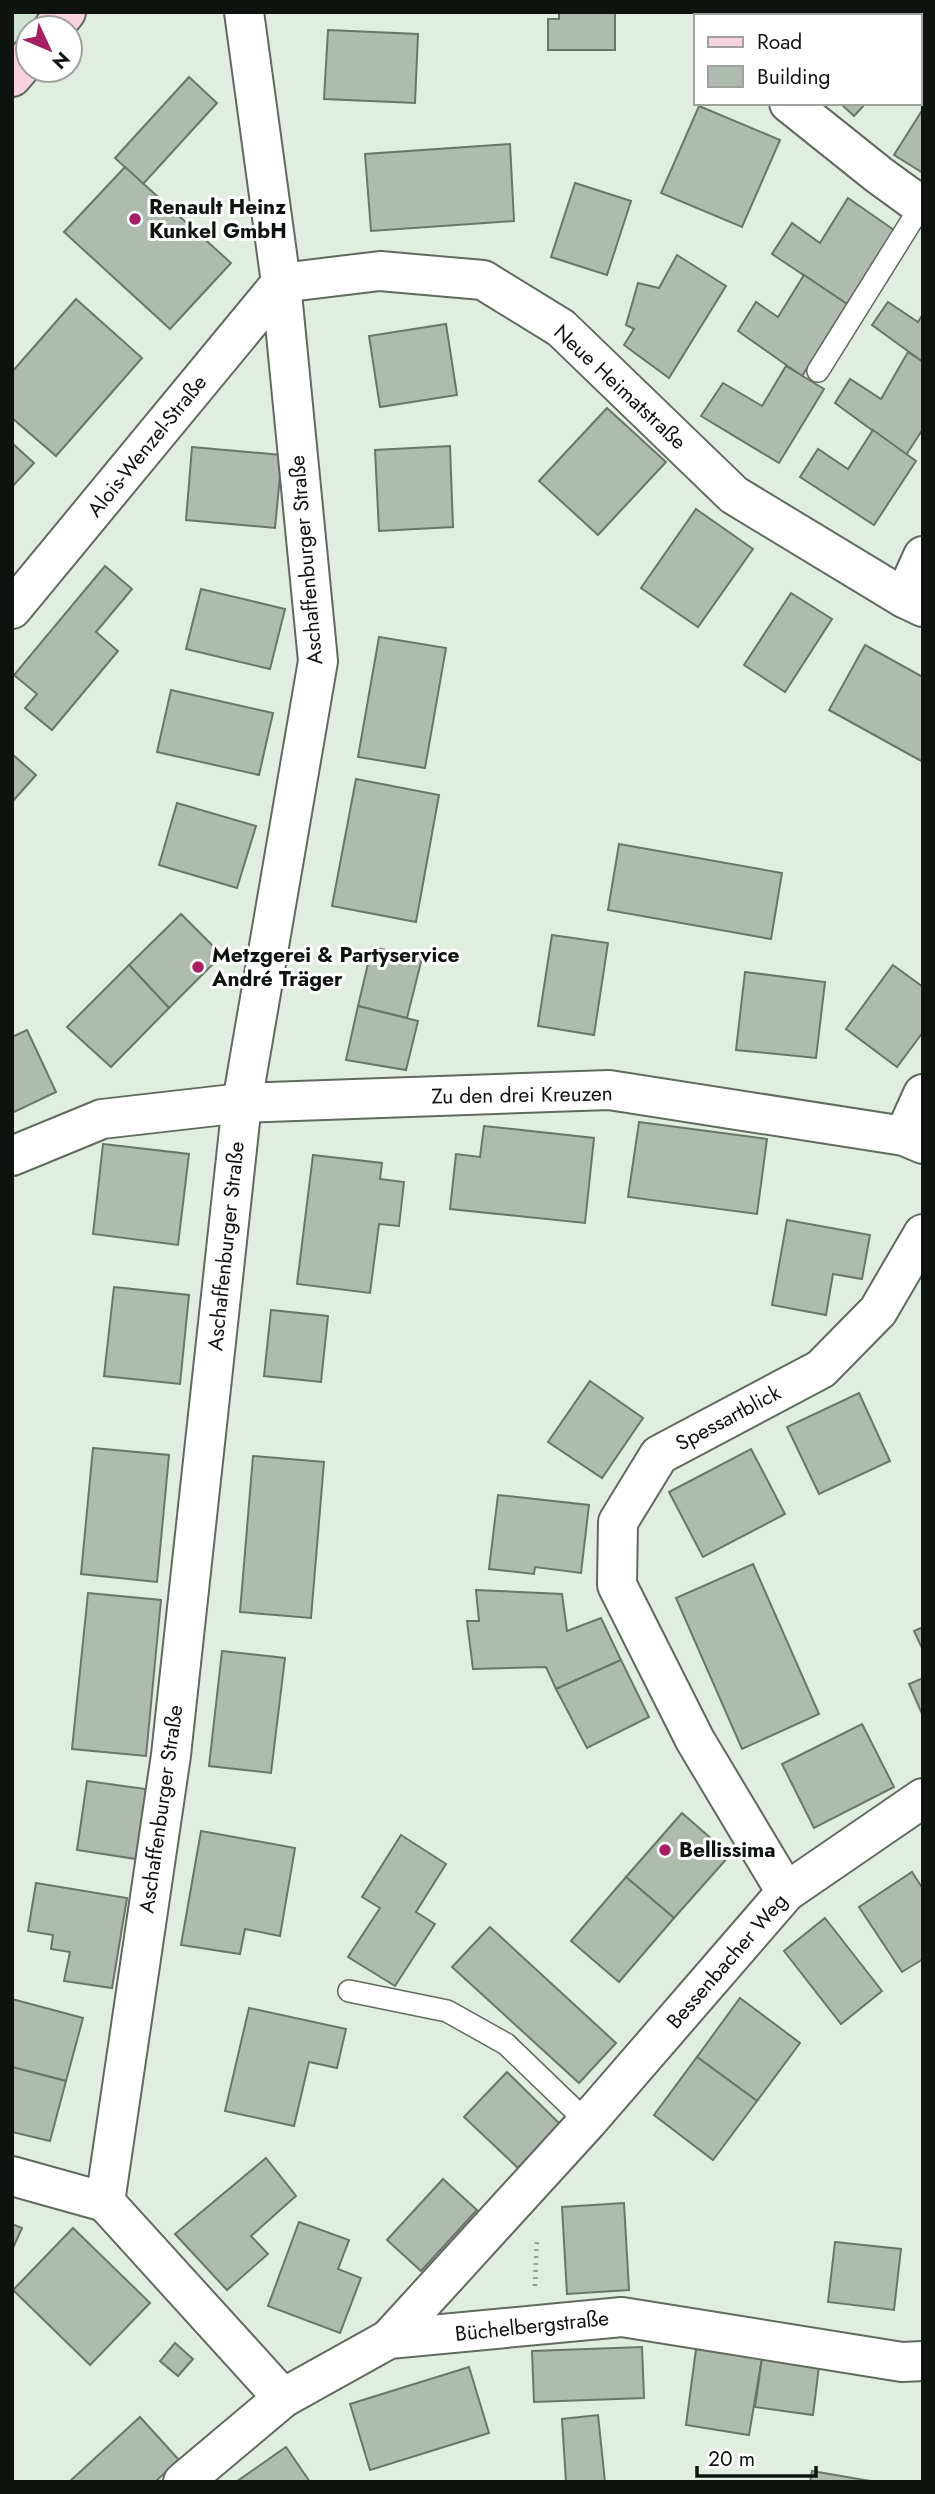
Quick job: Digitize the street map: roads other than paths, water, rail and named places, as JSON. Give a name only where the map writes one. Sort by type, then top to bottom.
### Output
[{"type":"street","name":"Aschaffenburger Straße","points":[[105,2202],[170,1755],[242,1103],[318,661],[281,283],[239,18]]},
{"type":"street","points":[[792,105],[922,207]]},
{"type":"street","name":"Neue Heimatstraße","points":[[281,283],[380,271],[483,280],[561,328],[734,495],[913,603]]},
{"type":"street","name":"Alois-Wenzel-Straße","points":[[12,610],[281,283]]},
{"type":"street","points":[[913,603],[923,556]]},
{"type":"street","name":"Zu den drei Kreuzen","points":[[12,1156],[102,1119],[242,1103],[609,1090],[913,1140]]},
{"type":"street","points":[[913,1140],[923,1094]]},
{"type":"street","name":"Spessartblick","points":[[786,1892],[695,1740],[617,1585],[618,1522],[659,1455],[821,1368],[878,1311],[923,1234]]},
{"type":"street","name":"Bessenbacher Weg","points":[[389,2339],[587,2122],[786,1892],[923,1798]]},
{"type":"street","points":[[12,2176],[105,2202],[283,2398]]},
{"type":"street","name":"Büchelbergstraße","points":[[183,2482],[283,2398],[389,2339],[622,2317],[902,2362],[923,2361]]},
{"type":"lane","points":[[818,371],[922,207]]},
{"type":"lane","points":[[349,1991],[447,2011],[506,2044],[587,2122]]},
{"type":"place","name":"Renault Heinz Kunkel GmbH","points":[[135,219]]},
{"type":"place","name":"Metzgerei & Partyservice André Träger","points":[[198,967]]},
{"type":"place","name":"Bellissima","points":[[665,1850]]}]
